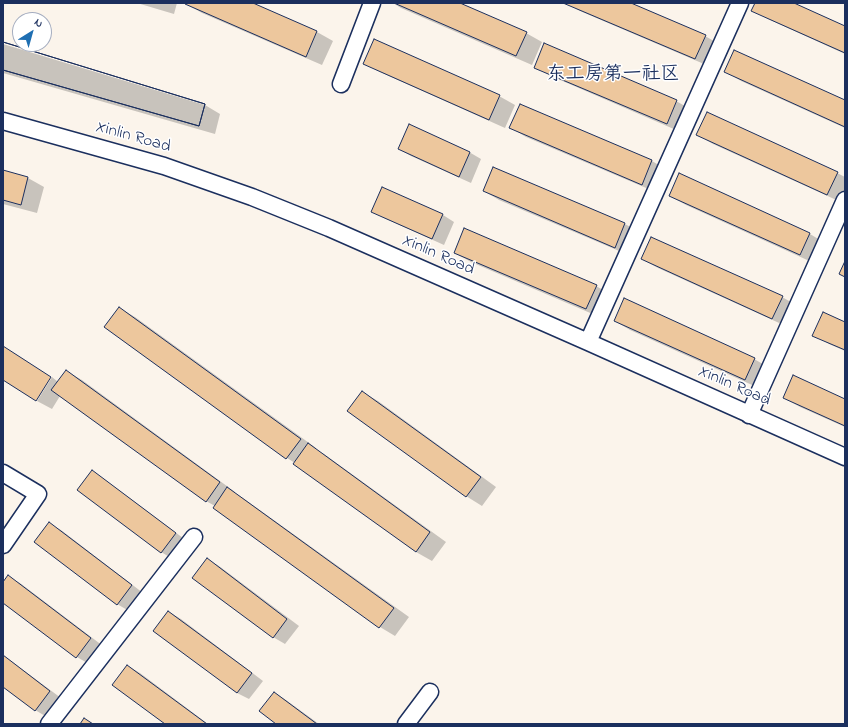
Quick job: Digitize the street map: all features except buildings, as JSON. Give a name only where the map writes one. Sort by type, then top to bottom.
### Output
[{"type":"street","points":[[341,84],[372,3]]},
{"type":"street","points":[[588,342],[740,3]]},
{"type":"street","name":"Xinlin Road","points":[[3,121],[164,166],[252,197],[329,228],[845,457]]},
{"type":"street","points":[[749,414],[845,200]]},
{"type":"street","points":[[3,473],[38,494],[3,545]]},
{"type":"street","points":[[49,724],[194,537]]},
{"type":"street","points":[[406,724],[430,692]]},
{"type":"district","name":"东工房第一社区","points":[[613,76]]}]
